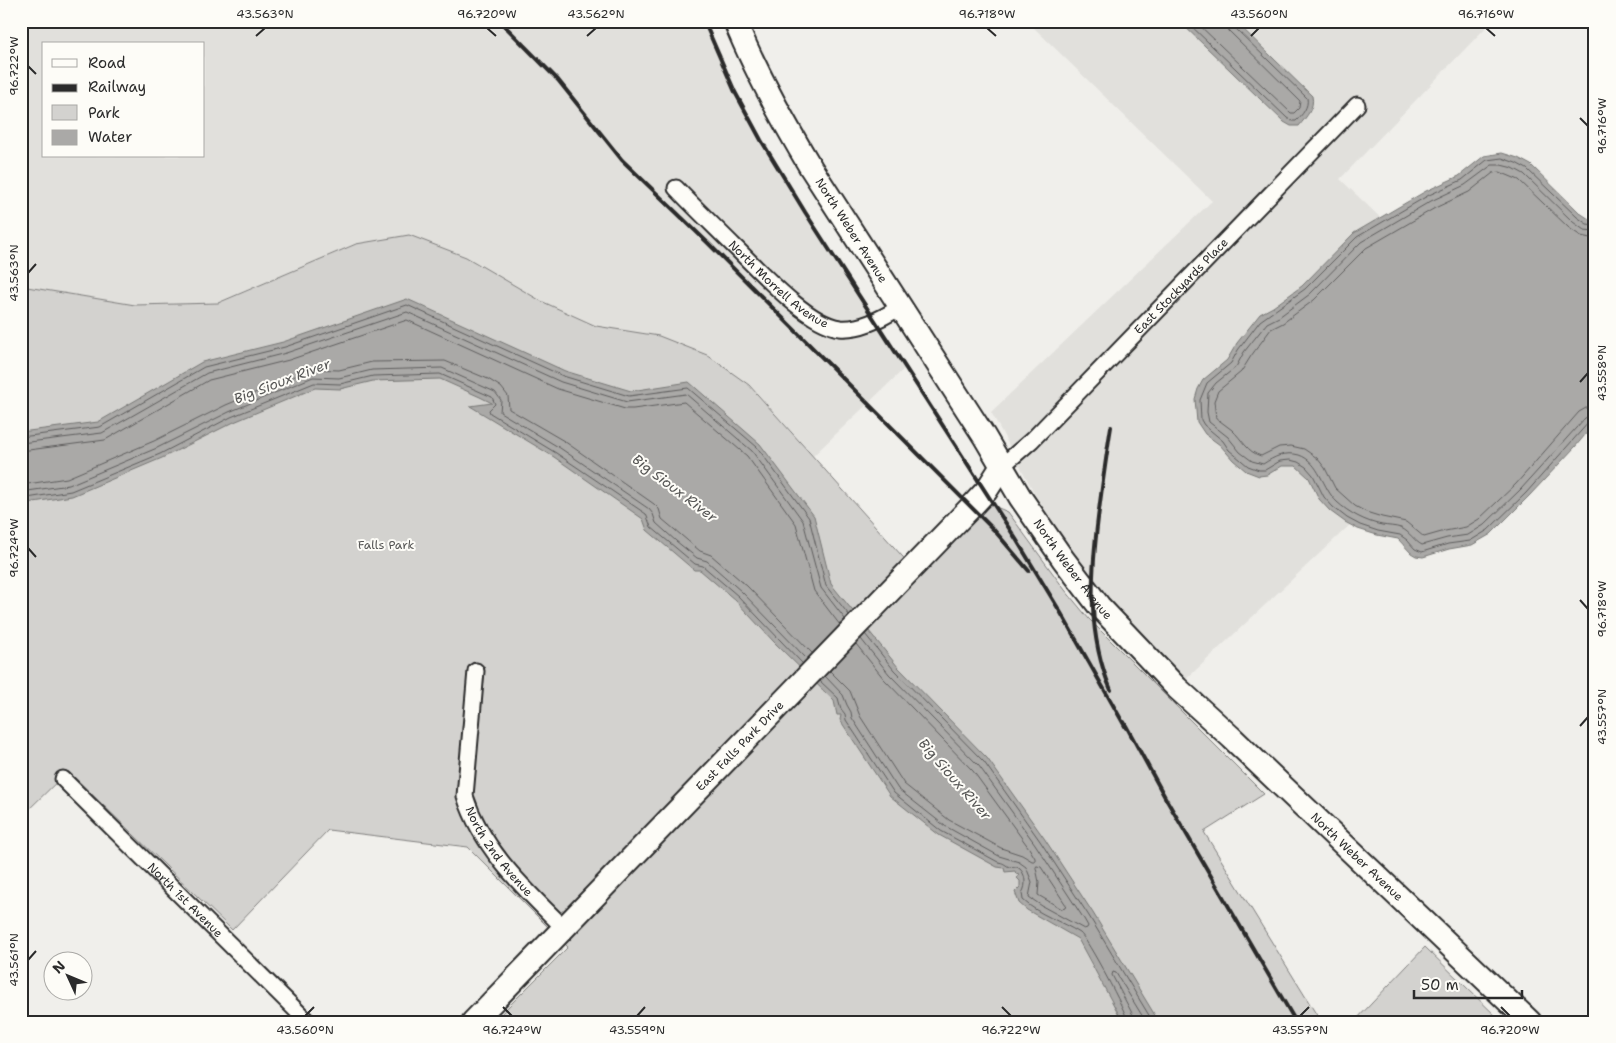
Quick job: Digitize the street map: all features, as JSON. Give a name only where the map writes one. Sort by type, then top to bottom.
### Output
[{"type":"street","name":"North Weber Avenue","points":[[735,21],[756,69],[788,128],[1020,497],[1062,559],[1099,606],[1177,688],[1530,1022]]},
{"type":"street","name":"East Stockyards Place","points":[[1002,466],[1032,440],[1357,105]]},
{"type":"street","name":"North Morrell Avenue","points":[[676,188],[776,287],[828,325],[840,328],[868,324],[900,307]]},
{"type":"street","name":"East Falls Park Drive","points":[[473,1022],[986,491],[1002,466]]},
{"type":"street","name":"North 2nd Avenue","points":[[476,671],[465,796],[470,811],[489,845],[511,875],[564,928]]},
{"type":"street","name":"North 1st Avenue","points":[[62,779],[308,1022]]},
{"type":"shaded area","points":[[21,21],[704,21],[735,92],[761,140],[805,212],[906,367],[813,456],[749,385],[659,336],[596,326],[541,301],[356,244],[218,303],[135,305],[21,286]]},
{"type":"shaded area","points":[[1027,21],[1492,21],[1340,179],[1387,224],[1439,441],[1181,684],[1082,570],[1036,496],[991,412],[1212,201]]},
{"type":"green space","name":"Falls Park","points":[[409,235],[466,257],[541,301],[596,326],[659,336],[707,355],[749,385],[919,575],[989,504],[1008,512],[1065,590],[1089,619],[1264,794],[1204,832],[1321,1022],[493,1022],[568,947],[468,847],[328,830],[232,930],[68,771],[21,817],[21,286],[135,305],[218,303],[356,244]]},
{"type":"green space","points":[[1425,947],[1502,1022],[1354,1022]]},
{"type":"water","points":[[1179,21],[1235,21],[1312,96],[1311,108],[1299,126],[1291,126],[1284,122]]},
{"type":"water","points":[[1502,153],[1531,165],[1580,213],[1589,219],[1595,220],[1595,423],[1575,447],[1491,534],[1472,545],[1449,549],[1423,557],[1416,556],[1398,539],[1358,529],[1330,511],[1319,499],[1309,478],[1296,466],[1282,466],[1267,475],[1259,476],[1246,471],[1220,445],[1205,434],[1197,422],[1195,399],[1203,380],[1227,360],[1237,343],[1260,314],[1302,286],[1354,233],[1426,191],[1459,176],[1484,156]]},
{"type":"water","name":"Big Sioux River","points":[[407,299],[565,371],[631,391],[689,382],[760,444],[814,516],[831,584],[898,667],[987,758],[1044,838],[1093,913],[1159,1022],[1123,1022],[1078,939],[1027,910],[1019,903],[1015,892],[1020,887],[1020,881],[1017,878],[1019,875],[1015,871],[1005,872],[1004,868],[997,867],[939,835],[890,796],[840,720],[841,715],[837,715],[834,701],[774,642],[735,600],[700,570],[694,570],[647,530],[643,519],[554,457],[470,406],[492,403],[480,397],[440,379],[373,381],[340,389],[315,388],[234,422],[162,458],[72,496],[21,504],[21,432],[98,422],[202,362],[283,342]]},
{"type":"railway","points":[[500,21],[558,80],[622,160],[708,243],[994,530],[1029,571]]},
{"type":"railway","points":[[704,21],[735,92],[761,140],[805,212],[1016,539],[1061,613],[1126,728]]},
{"type":"railway","points":[[1111,427],[1098,518],[1093,605],[1094,627],[1098,648],[1111,690]]},
{"type":"railway","points":[[1124,722],[1166,799],[1296,1022]]}]
